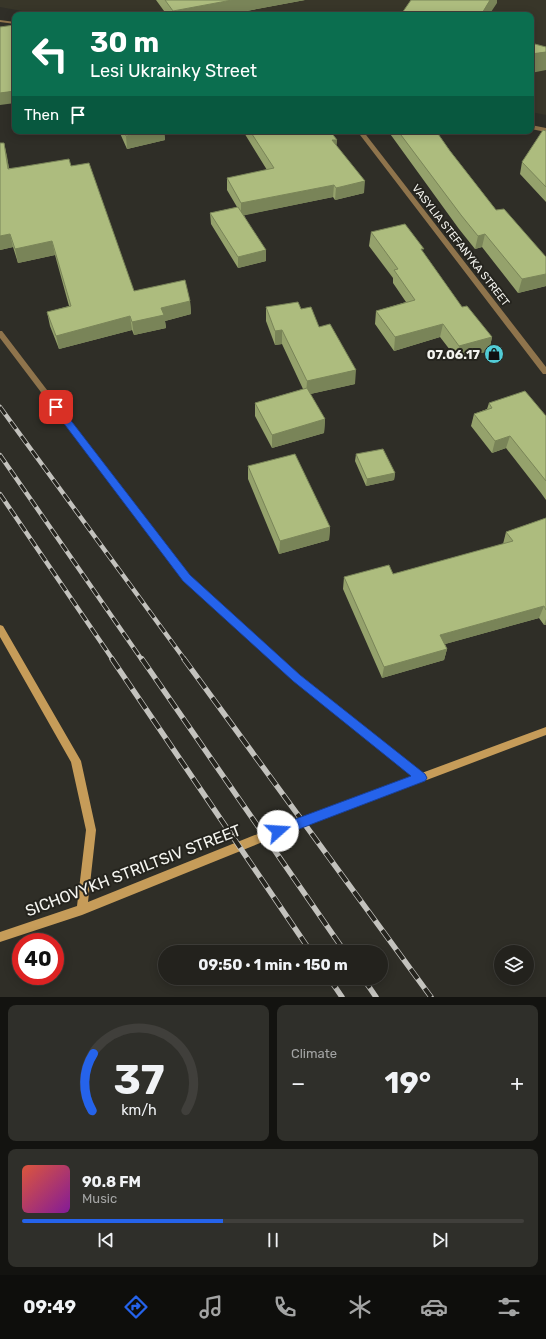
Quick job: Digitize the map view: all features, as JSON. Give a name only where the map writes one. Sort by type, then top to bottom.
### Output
[{"type":"street","points":[[0,21],[12,23]]},
{"type":"street","points":[[534,128],[546,130]]},
{"type":"street","name":"VASYLIA STEFANYKA STREET","points":[[362,134],[546,372]]},
{"type":"street","points":[[0,333],[186,578],[296,678],[421,778]]},
{"type":"street","points":[[0,629],[76,761],[91,830],[82,910]]},
{"type":"street","name":"SICHOVYKH STRILTSIV STREET","points":[[0,937],[82,910],[265,836],[546,731]]},
{"type":"shaded area","points":[[0,0],[546,0],[546,115],[534,113],[534,12],[28,12],[0,7]]},
{"type":"building","points":[[165,0],[232,0],[173,11]]},
{"type":"building","points":[[411,0],[490,0],[483,12],[403,12]]},
{"type":"building","points":[[12,25],[12,91],[0,93],[0,27]]},
{"type":"building","points":[[534,44],[546,47],[546,52],[534,54]]},
{"type":"building","points":[[543,130],[546,131],[546,187],[522,162]]},
{"type":"building","points":[[125,134],[136,134],[126,136]]},
{"type":"building","points":[[252,134],[332,134],[337,140],[332,140],[365,181],[336,188],[334,185],[241,203],[227,178],[274,168]]},
{"type":"building","points":[[400,134],[438,134],[496,210],[504,209],[546,257],[546,274],[522,279],[485,234],[478,236]]},
{"type":"building","points":[[0,143],[4,143],[8,169],[69,159],[71,166],[89,163],[134,291],[185,280],[190,301],[161,308],[164,315],[132,322],[130,316],[56,336],[47,312],[71,306],[52,241],[15,249],[10,234],[0,236]]},
{"type":"building","points":[[238,207],[266,250],[238,257],[210,213]]},
{"type":"building","points":[[405,224],[424,249],[421,249],[462,307],[467,306],[492,337],[459,346],[443,324],[395,337],[376,311],[415,300],[394,270],[398,269],[371,232]]},
{"type":"building","points":[[298,302],[301,309],[311,307],[319,327],[330,324],[356,370],[307,381],[282,330],[275,331],[266,307]]},
{"type":"building","points":[[307,388],[325,419],[272,435],[255,403]]},
{"type":"building","points":[[525,391],[546,416],[546,481],[510,436],[495,441],[474,414],[492,408],[489,403]]},
{"type":"building","points":[[383,449],[395,473],[367,479],[356,454]]},
{"type":"building","points":[[295,454],[330,527],[280,541],[248,466]]},
{"type":"building","points":[[546,518],[546,610],[544,606],[440,635],[447,649],[384,667],[344,577],[389,565],[393,574],[513,541],[506,532]]},
{"type":"railway","points":[[0,407],[185,660]]},
{"type":"railway","points":[[0,455],[142,660]]},
{"type":"railway","points":[[0,494],[113,660]]},
{"type":"railway","points":[[112,659],[306,945]]},
{"type":"railway","points":[[142,659],[340,945]]},
{"type":"railway","points":[[184,659],[431,997]]},
{"type":"railway","points":[[334,985],[342,997]]},
{"type":"railway","points":[[368,985],[376,997]]},
{"type":"place","name":"07.06.17","points":[[494,354]]},
{"type":"route","points":[[56,407],[186,578],[296,678],[421,778],[278,831]]}]
